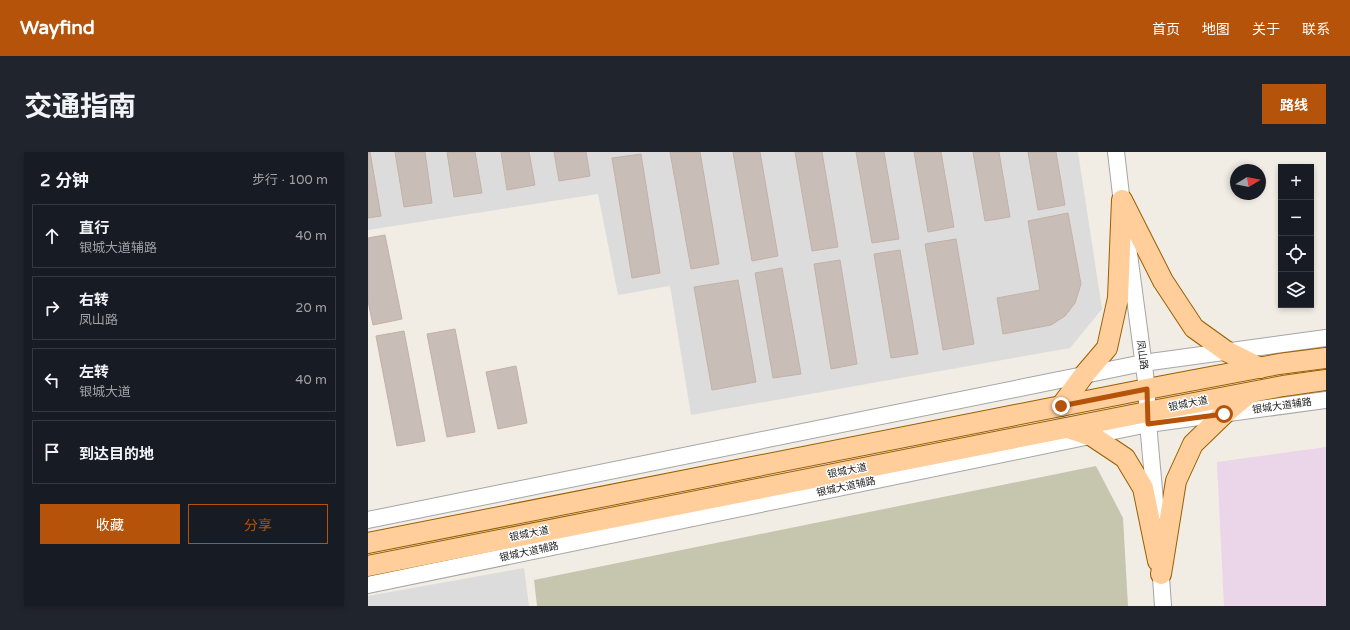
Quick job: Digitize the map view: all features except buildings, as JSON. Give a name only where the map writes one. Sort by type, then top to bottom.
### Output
[{"type":"main road","points":[[1122,200],[1163,281],[1194,328],[1226,351],[1260,368]]},
{"type":"main road","points":[[1061,406],[1084,375],[1107,348],[1118,298],[1122,200]]},
{"type":"main road","points":[[368,542],[1147,389],[1260,368],[1326,358]]},
{"type":"main road","name":"银城大道","points":[[368,566],[1066,428],[1148,418],[1250,392],[1326,380]]},
{"type":"main road","points":[[1161,574],[1176,481],[1193,444],[1224,414],[1250,392]]},
{"type":"main road","points":[[1066,428],[1092,436],[1125,458],[1143,488],[1161,574]]},
{"type":"street","name":"凤山路","points":[[1116,152],[1147,389],[1148,418],[1164,606]]},
{"type":"street","points":[[368,520],[1143,363],[1326,338]]},
{"type":"street","name":"银城大道辅路","points":[[368,585],[1092,436],[1148,418],[1224,414],[1326,400]]},
{"type":"shaded area","points":[[368,152],[1078,152],[1102,309],[1070,348],[691,415],[670,286],[618,295],[598,194],[368,230]]},
{"type":"shaded area","points":[[1326,447],[1326,606],[1224,606],[1217,462]]},
{"type":"shaded area","points":[[1096,466],[1123,518],[1128,606],[537,606],[534,580]]},
{"type":"shaded area","points":[[524,568],[529,606],[368,606],[368,596]]},
{"type":"route","points":[[1061,406],[1147,389],[1148,424],[1224,414]]}]
